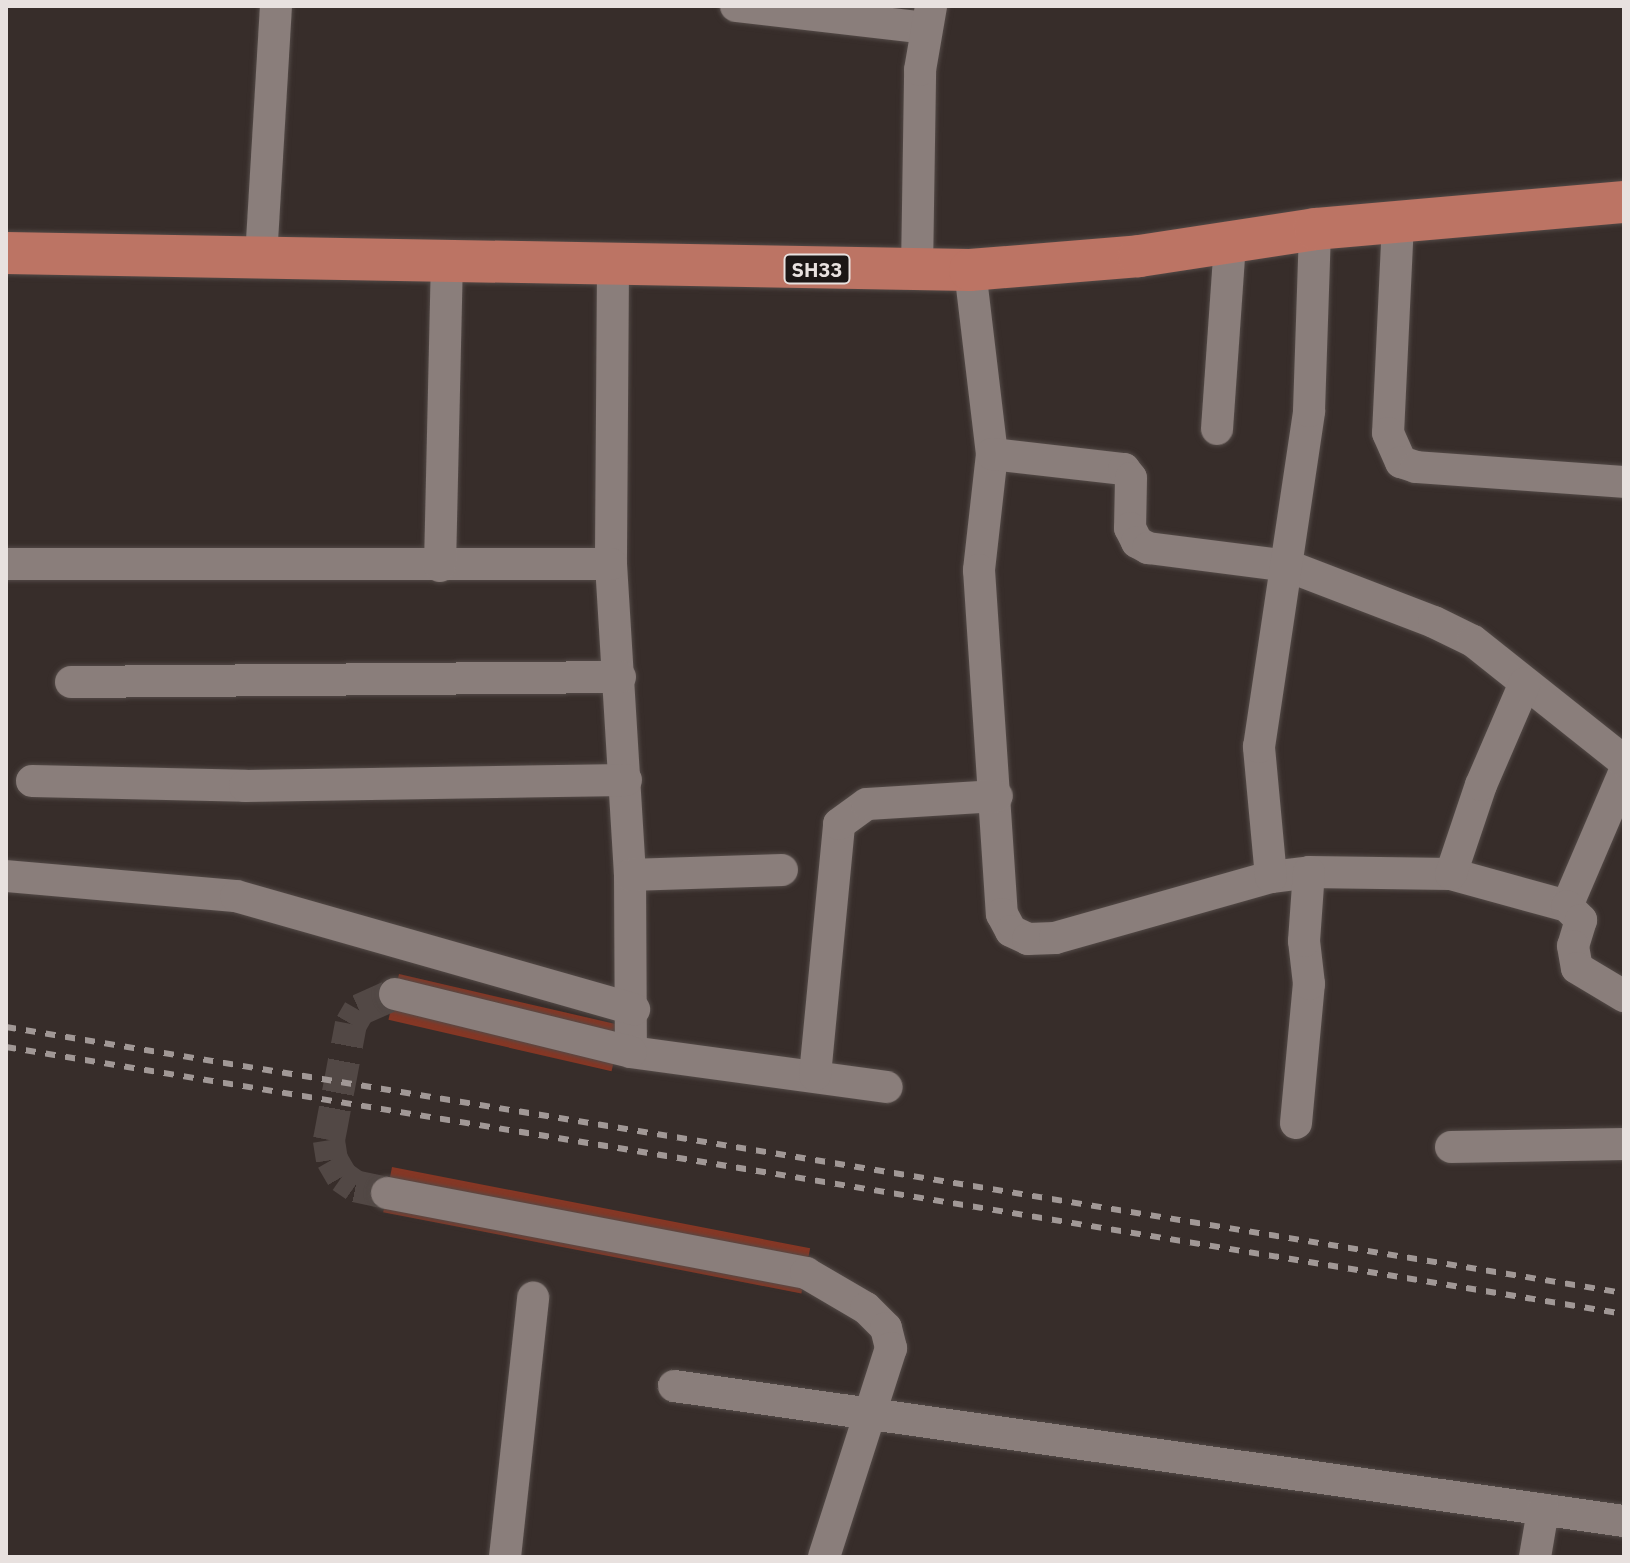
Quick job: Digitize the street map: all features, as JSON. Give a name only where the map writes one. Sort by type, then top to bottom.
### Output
[{"type":"main road","name":"SH33","points":[[6,253],[613,267],[970,270],[1139,256],[1315,229],[1624,202]]},
{"type":"street","points":[[261,258],[276,6]]},
{"type":"street","points":[[736,6],[928,17],[917,270]]},
{"type":"street","points":[[1398,222],[1388,433],[1401,462],[1416,467],[1624,482]]},
{"type":"street","points":[[1271,877],[1259,747],[1309,411],[1315,229]]},
{"type":"street","points":[[1217,429],[1230,241]]},
{"type":"street","points":[[440,566],[447,261]]},
{"type":"street","points":[[613,267],[611,564],[630,875],[634,1009],[631,1052]]},
{"type":"street","points":[[970,270],[992,454],[979,570],[997,796],[1002,914],[1011,931],[1028,939],[1055,938],[1271,877],[1309,872],[1451,874],[1567,906],[1581,920],[1573,946],[1577,968],[1624,996]]},
{"type":"street","points":[[992,454],[1112,464],[1131,478],[1130,528],[1137,542],[1148,548],[1288,566],[1434,622],[1473,641],[1621,755],[1567,906]]},
{"type":"street","points":[[6,564],[611,564]]},
{"type":"street","points":[[71,682],[620,677]]},
{"type":"street","points":[[1451,874],[1481,785],[1525,683]]},
{"type":"street","points":[[32,781],[245,786],[626,780]]},
{"type":"street","points":[[815,1075],[839,824],[867,804],[997,796]]},
{"type":"street","points":[[630,875],[782,870]]},
{"type":"street","points":[[1296,1123],[1309,984],[1304,941],[1309,872]]},
{"type":"street","points":[[6,876],[236,896],[634,1009]]},
{"type":"street","points":[[395,994],[631,1052],[887,1087]]},
{"type":"street","points":[[1451,1147],[1624,1144]]},
{"type":"street","points":[[387,1193],[806,1273],[866,1308],[886,1328],[891,1348],[824,1557]]},
{"type":"street","points":[[505,1557],[533,1298]]},
{"type":"street","points":[[674,1386],[1624,1521]]},
{"type":"street","points":[[1535,1557],[1543,1510]]},
{"type":"building","points":[[399,974],[622,1026],[612,1071],[388,1020]]},
{"type":"building","points":[[392,1167],[810,1248],[801,1293],[383,1212]]},
{"type":"tunnel","points":[[387,1193],[355,1186],[342,1177],[332,1160],[329,1140],[351,1024],[359,1010],[395,994]]},
{"type":"railway","points":[[6,1027],[1624,1293]]},
{"type":"railway","points":[[6,1047],[1624,1314]]}]
